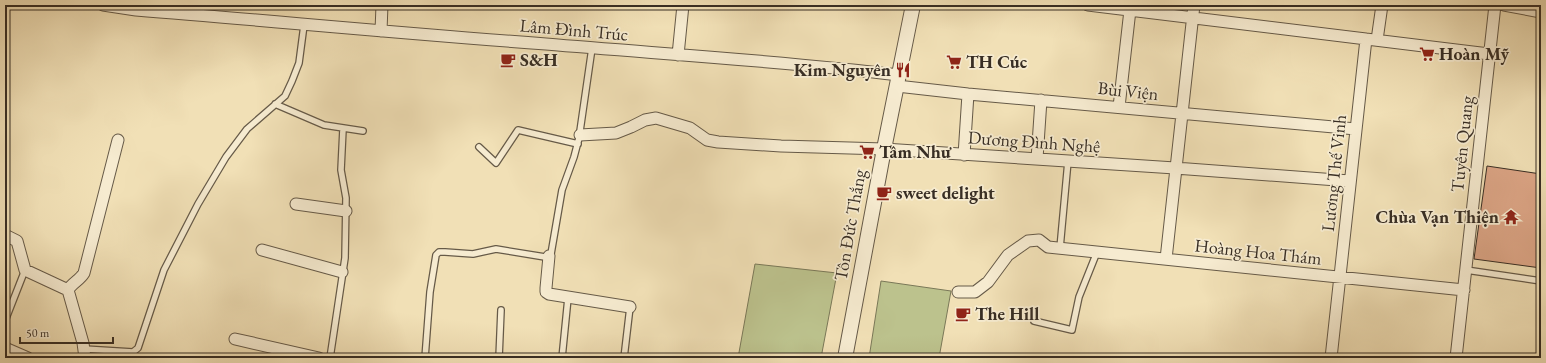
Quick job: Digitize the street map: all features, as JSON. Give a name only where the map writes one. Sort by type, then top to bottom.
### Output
[{"type":"street","name":"Lâm Đình Trúc","points":[[102,5],[136,10],[859,70],[898,81]]},
{"type":"street","points":[[381,31],[382,5]]},
{"type":"street","points":[[678,55],[684,5]]},
{"type":"street","name":"Tôn Đức Thắng","points":[[845,358],[884,149],[913,5]]},
{"type":"street","points":[[1088,5],[1130,10],[1142,8],[1192,18],[1489,54]]},
{"type":"street","points":[[1166,259],[1194,5]]},
{"type":"street","name":"Lương Thế Vinh","points":[[1330,358],[1356,129],[1372,40],[1382,5]]},
{"type":"street","name":"Tuyên Quang","points":[[1456,358],[1495,5]]},
{"type":"street","points":[[1504,5],[1541,12]]},
{"type":"street","points":[[1119,107],[1130,10]]},
{"type":"street","name":"Bùi Viện","points":[[898,81],[968,94],[1356,129]]},
{"type":"street","points":[[964,155],[968,94]]},
{"type":"street","points":[[1037,159],[1041,100]]},
{"type":"street","name":"Dương Đình Nghệ","points":[[579,139],[616,133],[631,128],[645,120],[656,118],[690,128],[707,140],[718,142],[781,146],[884,149],[1175,168],[1350,182]]},
{"type":"street","points":[[84,354],[83,343],[68,290],[71,285],[82,278],[84,273],[118,140]]},
{"type":"street","points":[[296,204],[346,211]]},
{"type":"street","points":[[5,235],[17,241],[25,270],[68,290]]},
{"type":"street","name":"Hoàng Hoa Thám","points":[[958,292],[974,292],[988,282],[1008,255],[1028,241],[1039,240],[1048,247],[1464,290]]},
{"type":"street","points":[[262,250],[342,272]]},
{"type":"street","points":[[549,256],[546,292],[549,294],[630,307]]},
{"type":"street","points":[[235,339],[319,358]]},
{"type":"street","points":[[5,348],[28,358]]},
{"type":"lane","points":[[84,354],[133,352],[138,348],[164,270],[198,204],[226,157],[247,129],[285,96],[298,63],[304,24]]},
{"type":"lane","points":[[425,358],[430,292],[436,255],[439,252],[481,253],[496,249],[549,256],[553,249],[562,190],[579,139],[592,48]]},
{"type":"lane","points":[[275,104],[324,126],[363,131]]},
{"type":"lane","points":[[330,358],[344,258],[346,198],[341,170],[343,129]]},
{"type":"lane","points":[[479,147],[496,163],[518,130],[579,139]]},
{"type":"lane","points":[[1060,248],[1068,161]]},
{"type":"lane","points":[[1034,321],[1072,330],[1079,297],[1097,252]]},
{"type":"lane","points":[[5,321],[25,270]]},
{"type":"lane","points":[[1466,270],[1541,281]]},
{"type":"lane","points":[[562,358],[568,298]]},
{"type":"lane","points":[[624,358],[630,307]]},
{"type":"lane","points":[[499,358],[500,310]]},
{"type":"green space","points":[[755,264],[837,273],[821,358],[738,358]]},
{"type":"green space","points":[[881,281],[951,291],[939,358],[869,358]]},
{"type":"building","name":"Chùa Vạn Thiện","points":[[1487,166],[1541,174],[1541,268],[1474,259]]},
{"type":"place","name":"Hoàn Mỹ","points":[[1427,54]]},
{"type":"place","name":"S&H","points":[[508,60]]},
{"type":"place","name":"TH Cúc","points":[[954,62]]},
{"type":"place","name":"Kim Nguyên","points":[[903,70]]},
{"type":"place","name":"Tâm Như","points":[[867,152]]},
{"type":"place","name":"sweet delight","points":[[884,193]]},
{"type":"place","name":"Chùa Vạn Thiện","points":[[1511,217]]},
{"type":"place","name":"The Hill","points":[[963,314]]}]
